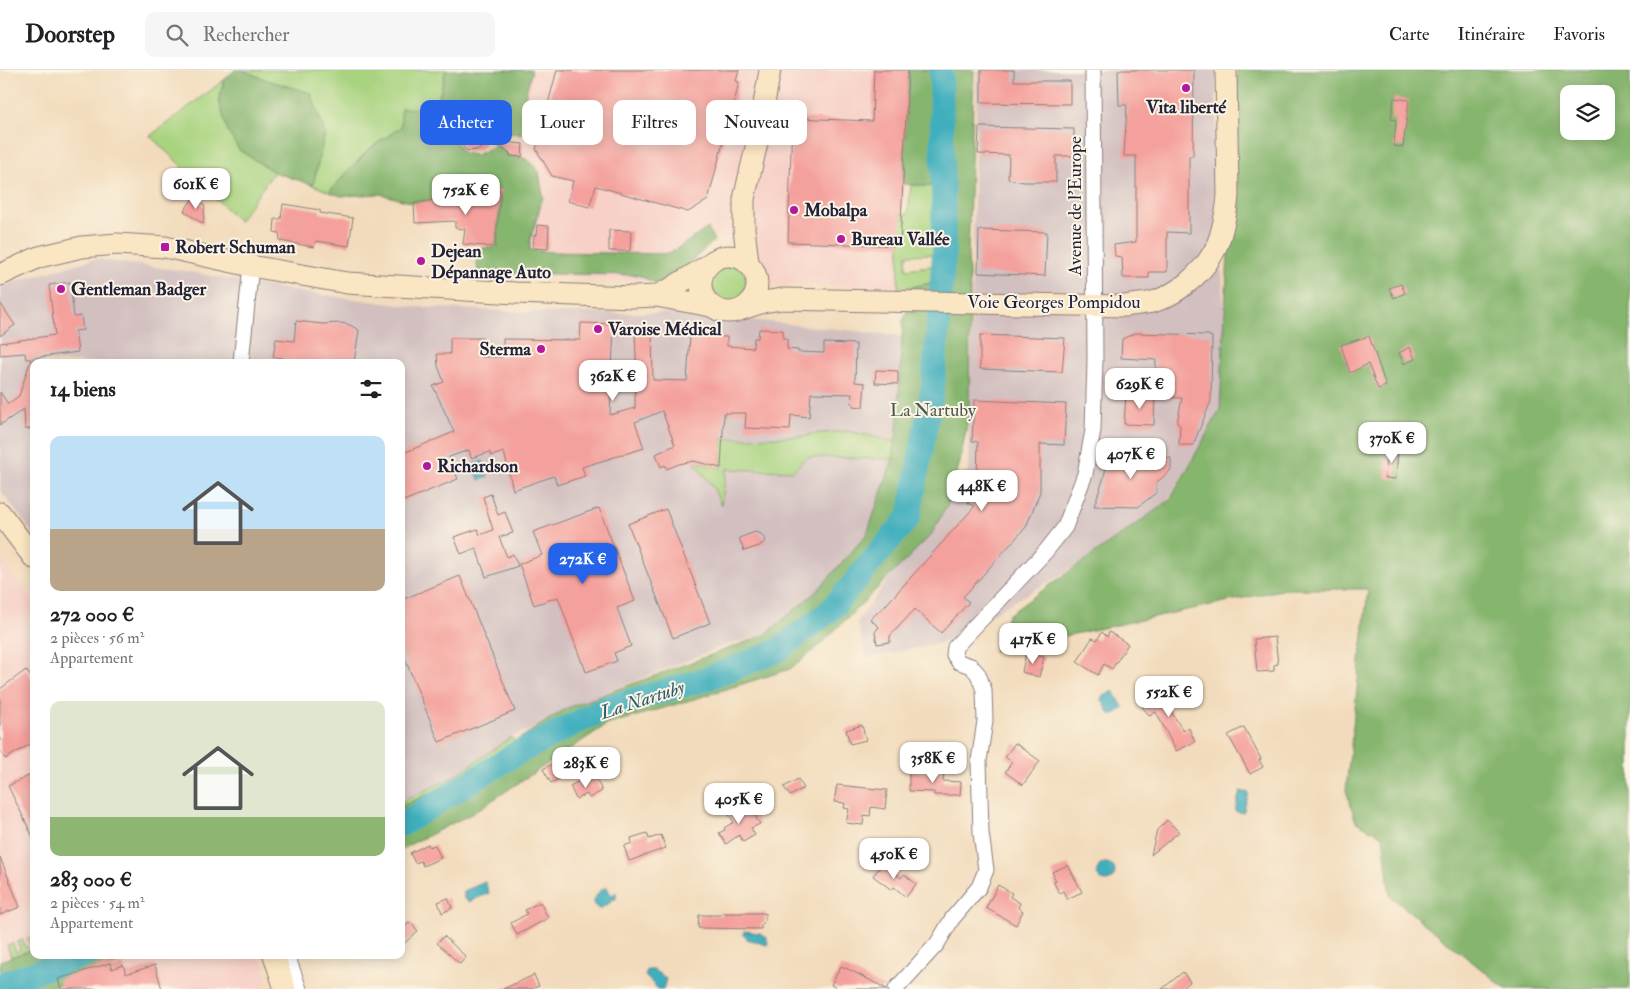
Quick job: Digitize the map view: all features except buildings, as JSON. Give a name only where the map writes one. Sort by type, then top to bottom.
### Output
[{"type":"main road","points":[[711,306],[703,294],[702,276],[710,263],[725,246],[744,199],[757,143],[770,70]]},
{"type":"main road","name":"Voie Georges Pompidou","points":[[742,309],[763,302],[782,299],[1125,306],[1154,301],[1172,294],[1196,276],[1213,254],[1226,212],[1228,195],[1226,70]]},
{"type":"main road","points":[[0,274],[39,257],[82,248],[117,244],[166,247],[251,266],[347,283],[516,293],[656,296],[711,306],[724,312],[733,312],[742,309],[753,300],[757,292],[758,282],[752,268],[744,229],[744,199]]},
{"type":"main road","points":[[656,296],[670,290],[721,256],[730,255],[740,257],[752,268],[765,286],[782,299]]},
{"type":"main road","points":[[0,514],[30,553]]},
{"type":"main road","points":[[0,530],[30,569]]},
{"type":"main road","points":[[271,989],[276,959]]},
{"type":"main road","points":[[278,959],[285,989]]},
{"type":"street","name":"Avenue de l'Europe","points":[[896,989],[937,944],[952,918],[979,887],[986,870],[981,833],[979,771],[985,721],[984,690],[978,674],[971,666],[959,662],[954,655],[955,647],[1046,550],[1065,527],[1086,474],[1093,430],[1096,305],[1094,280],[1093,70]]},
{"type":"street","points":[[241,359],[251,266]]},
{"type":"street","points":[[279,959],[300,989]]},
{"type":"shaded area","points":[[523,70],[904,70],[898,288],[775,284],[753,251],[712,233],[640,284],[519,273],[514,109]]},
{"type":"shaded area","points":[[977,70],[1216,70],[1217,174],[1225,330],[1220,410],[1167,502],[1071,569],[941,643],[867,658],[857,622],[968,471]]},
{"type":"shaded area","points":[[94,259],[184,271],[300,292],[415,307],[552,313],[683,313],[902,336],[897,430],[893,459],[867,534],[818,590],[765,635],[726,645],[569,707],[536,727],[512,737],[452,778],[405,800],[405,359],[30,359],[30,530],[0,490],[0,288],[7,284]]},
{"type":"shaded area","points":[[0,557],[30,597],[30,951],[0,962]]},
{"type":"shaded area","points":[[140,959],[261,959],[266,973],[266,983],[262,989],[58,989]]},
{"type":"green space","points":[[235,70],[241,70],[311,93],[325,133],[313,185],[274,172],[239,150],[228,132],[219,101],[224,80]]},
{"type":"green space","points":[[241,70],[446,70],[438,100],[420,100],[420,117],[401,127],[369,149],[329,192],[313,185],[325,133],[267,80]]},
{"type":"green space","points":[[446,70],[532,70],[525,100],[522,100],[521,134],[512,133],[512,100],[438,100]]},
{"type":"green space","name":"La Nartuby","points":[[908,70],[974,70],[968,256],[970,292],[969,413],[960,462],[947,505],[931,535],[821,644],[790,669],[606,725],[473,813],[405,848],[405,805],[452,782],[567,708],[765,635],[818,590],[867,534],[893,459],[897,430],[903,321],[910,291],[912,287],[934,282],[938,265],[939,187],[903,184]]},
{"type":"green space","points":[[1237,70],[1630,70],[1630,989],[1506,989],[1390,896],[1383,836],[1356,822],[1346,790],[1368,589],[1286,589],[994,651],[1008,615],[1170,500],[1220,410],[1228,253],[1238,135]]},
{"type":"green space","points":[[224,80],[219,101],[239,150],[274,172],[239,221],[150,136]]},
{"type":"green space","points":[[401,108],[420,109],[420,145],[458,145],[463,153],[476,155],[497,145],[510,156],[522,157],[532,163],[539,172],[543,197],[530,241],[530,250],[669,254],[708,228],[714,241],[677,274],[657,284],[638,275],[478,273],[476,249],[495,247],[501,190],[490,189],[469,195],[452,193],[441,199],[414,203],[380,194],[341,196],[329,192],[369,149],[401,127]]},
{"type":"green space","points":[[911,185],[939,187],[938,254],[907,255],[906,269],[938,265],[934,282],[898,288],[901,214],[908,214]]},
{"type":"green space","points":[[729,265],[736,266],[742,270],[746,276],[746,290],[742,296],[736,300],[729,301],[722,300],[716,296],[712,290],[711,283],[712,276],[716,270],[722,266]]},
{"type":"green space","points":[[848,431],[896,442],[893,459],[807,457],[793,471],[727,469],[721,505],[714,489],[694,461],[721,468],[722,439],[808,436],[809,434]]},
{"type":"green space","points":[[512,737],[514,741],[450,783],[405,805],[405,800],[452,778]]},
{"type":"green space","points":[[23,940],[26,948],[30,946],[30,950],[11,957],[7,945],[13,943],[16,952],[20,950],[17,942]]},
{"type":"green space","points":[[30,950],[30,959],[131,959],[112,966],[110,963],[59,979],[60,984],[43,989],[0,989],[0,961]]},
{"type":"water","points":[[483,461],[488,477],[479,480],[473,464]]},
{"type":"water","points":[[1113,691],[1124,708],[1111,716],[1101,698]]},
{"type":"water","points":[[588,751],[593,753],[595,758],[576,770],[571,768],[570,763]]},
{"type":"water","points":[[1240,791],[1249,793],[1243,813],[1235,811]]},
{"type":"water","points":[[1106,863],[1112,866],[1115,872],[1112,878],[1106,881],[1100,878],[1097,872],[1100,866]]},
{"type":"water","points":[[485,882],[489,893],[468,902],[464,899],[464,891]]},
{"type":"water","points":[[607,887],[611,895],[616,892],[616,899],[611,899],[611,902],[599,909],[595,906],[593,900],[601,890]]},
{"type":"water","points":[[744,931],[760,933],[767,939],[767,945],[747,939],[743,935]]},
{"type":"water","points":[[647,970],[654,970],[666,979],[663,989],[658,989],[645,976]]},
{"type":"waterway","name":"La Nartuby","points":[[405,823],[519,752],[608,707],[706,679],[777,651],[831,610],[909,517],[933,386],[944,254],[941,70]]},
{"type":"waterway","name":"La Nartuby","points":[[0,984],[74,959]]},
{"type":"place","name":"Vita liberté","points":[[1186,88]]},
{"type":"place","name":"Mobalpa","points":[[794,210]]},
{"type":"place","name":"Bureau Vallée","points":[[841,239]]},
{"type":"place","name":"Robert Schuman","points":[[165,247]]},
{"type":"place","name":"Dejean Dépannage Auto","points":[[421,261]]},
{"type":"place","name":"Gentleman Badger","points":[[61,289]]},
{"type":"place","name":"Varoise Médical","points":[[598,329]]},
{"type":"place","name":"Sterma","points":[[541,349]]},
{"type":"place","name":"Richardson","points":[[427,466]]}]
